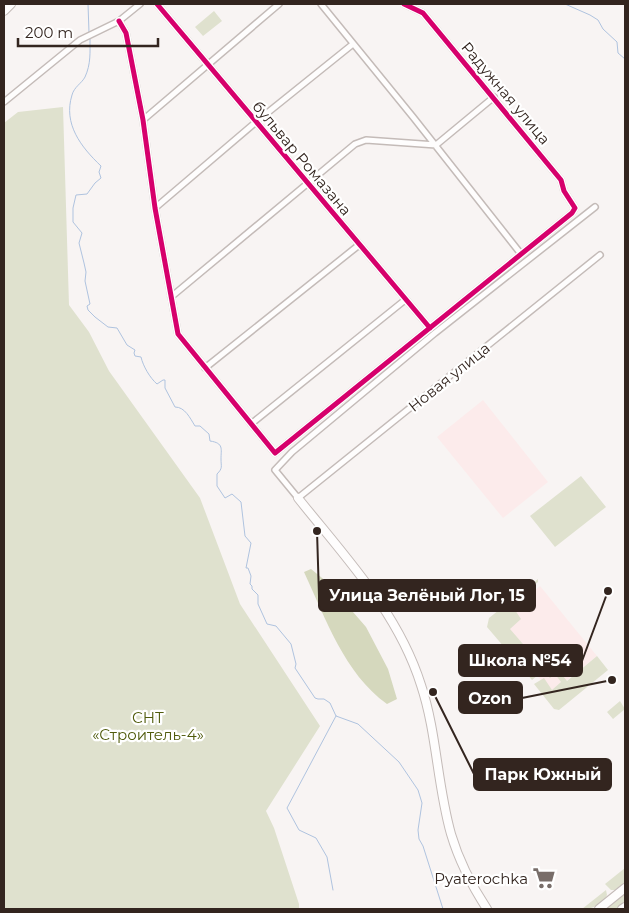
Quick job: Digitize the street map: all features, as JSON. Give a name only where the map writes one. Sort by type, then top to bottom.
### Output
[{"type":"street","points":[[4,11],[11,4]]},
{"type":"street","points":[[4,102],[80,40],[119,21],[140,4]]},
{"type":"street","name":"бульвар Ромазана","points":[[157,4],[430,328]]},
{"type":"street","points":[[142,120],[279,4]]},
{"type":"street","points":[[119,21],[126,33],[178,334],[273,452],[277,453],[521,254],[436,145],[320,4]]},
{"type":"street","name":"Радужная улица","points":[[404,4],[423,13],[494,96],[561,180],[564,191],[576,208],[521,254]]},
{"type":"street","points":[[155,208],[256,122],[353,44]]},
{"type":"street","points":[[171,297],[355,144],[366,140],[436,145],[494,96]]},
{"type":"street","points":[[486,909],[463,867],[451,834],[427,705],[421,684],[403,639],[387,610],[275,470],[292,452],[428,339],[595,207]]},
{"type":"street","points":[[205,368],[359,245]]},
{"type":"street","name":"Новая улица","points":[[298,498],[600,255]]},
{"type":"street","points":[[251,424],[405,300]]},
{"type":"street","points":[[600,909],[625,888]]},
{"type":"shaded area","points":[[483,400],[548,482],[503,518],[437,437]]},
{"type":"shaded area","points":[[540,586],[597,656],[551,693],[495,623]]},
{"type":"green space","points":[[214,11],[222,21],[203,36],[195,27]]},
{"type":"green space","name":"СНТ «Строитель-4»","points":[[63,107],[69,305],[89,332],[109,371],[200,498],[240,604],[320,726],[266,811],[274,828],[299,909],[4,909],[4,123],[18,112]]},
{"type":"green space","points":[[581,476],[606,507],[555,547],[530,516]]},
{"type":"green space","points":[[311,569],[327,582],[366,627],[388,669],[397,699],[387,704],[359,677],[348,661],[329,626],[304,572]]},
{"type":"green space","points":[[538,579],[538,582],[526,592],[533,609],[526,601],[515,610],[521,619],[510,629],[542,666],[538,675],[532,680],[487,627],[489,618]]},
{"type":"green space","points":[[597,656],[608,670],[559,710],[554,709],[534,684],[544,678],[552,690],[561,682],[555,674],[550,678],[547,675],[556,667],[567,681]]},
{"type":"green space","points":[[620,701],[625,709],[613,719],[607,712]]},
{"type":"green space","points":[[625,868],[625,883],[615,890],[611,890],[605,884]]},
{"type":"green space","points":[[606,890],[607,895],[600,904],[582,909]]},
{"type":"green space","points":[[625,893],[625,902],[616,909],[605,909]]},
{"type":"waterway","points":[[88,4],[89,32]]},
{"type":"waterway","points":[[565,4],[598,20],[603,29],[617,42],[618,53],[625,59]]},
{"type":"waterway","points":[[90,39],[90,58],[87,72],[84,79],[73,92],[70,106],[70,116],[76,134],[87,151],[101,166],[99,172],[101,178],[87,194],[76,195],[73,208],[73,222],[82,233],[79,243],[86,272],[85,281],[90,304],[87,306],[88,310],[108,327],[117,328],[127,345],[135,350],[135,356],[141,357],[145,368],[154,381],[157,384],[165,380],[165,388],[175,407],[182,409],[195,426],[200,426],[209,434],[210,441],[220,445],[221,467],[217,474],[217,486],[225,498],[232,494],[241,502],[245,536],[251,543],[246,568],[248,568],[251,576],[250,584],[258,595],[258,604],[267,624],[276,626],[291,644],[296,664],[295,668],[315,698],[324,699],[330,703],[336,716],[358,724],[399,762],[418,790],[422,803],[418,830],[419,839],[423,846],[443,909]]},
{"type":"waterway","points":[[333,890],[327,857],[316,838],[299,830],[287,808],[336,716]]},
{"type":"cycle path","points":[[157,4],[430,328]]},
{"type":"cycle path","points":[[119,21],[126,33],[143,120],[155,208],[178,334],[275,453],[572,213],[575,208],[564,191],[561,180],[423,13],[404,4]]},
{"type":"place","name":"Улица Зелёный Лог, 15","points":[[317,531]]},
{"type":"place","name":"Школа №54","points":[[608,591]]},
{"type":"place","name":"Ozon","points":[[612,680]]},
{"type":"place","name":"Парк Южный","points":[[433,692]]},
{"type":"place","name":"Pyaterochka","points":[[544,878]]}]
